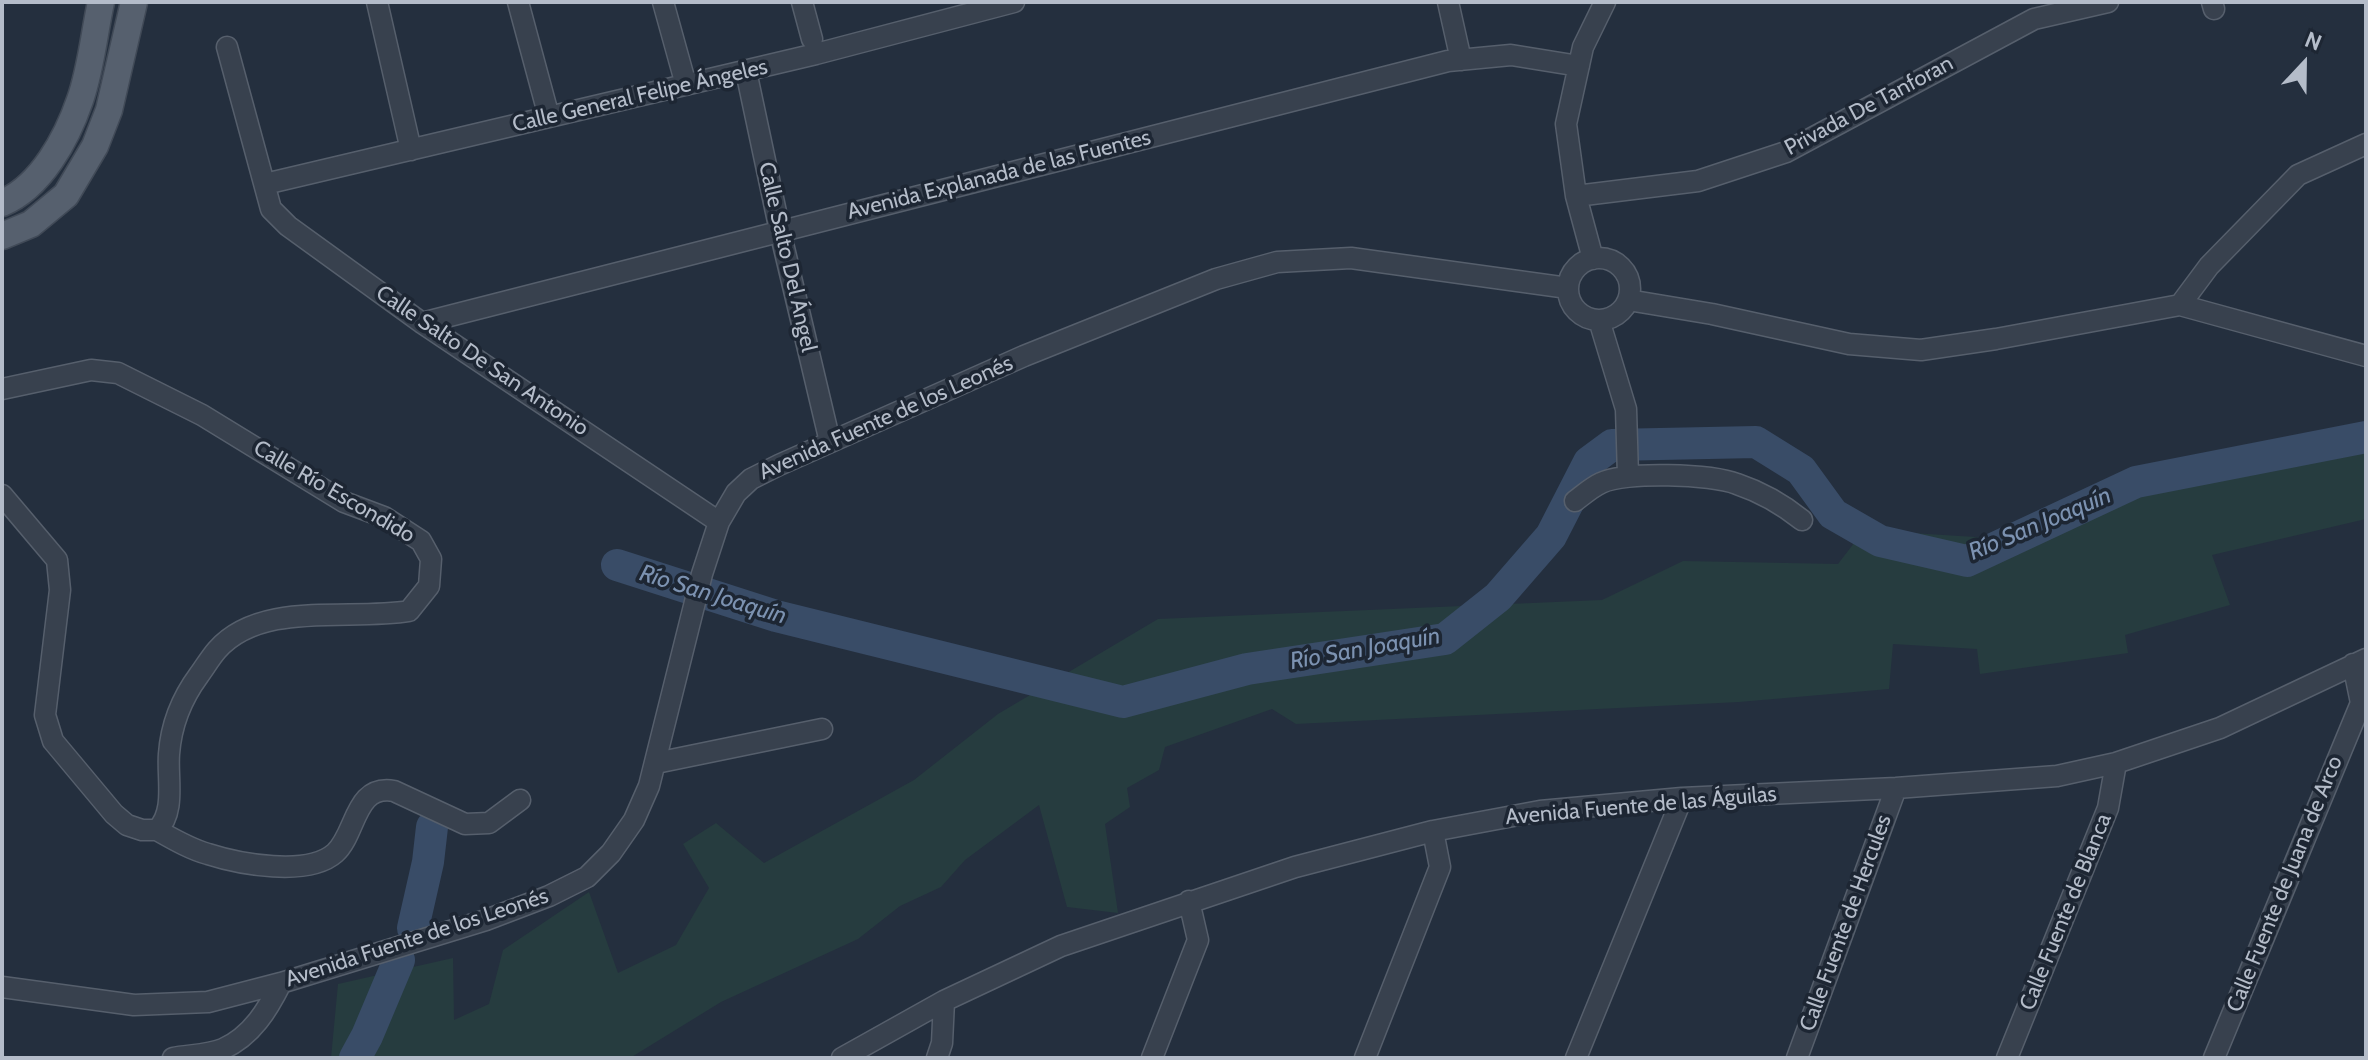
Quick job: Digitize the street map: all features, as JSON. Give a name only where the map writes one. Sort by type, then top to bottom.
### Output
[{"type":"main road","points":[[2,203],[42,172],[64,135],[80,99],[101,2]]},
{"type":"main road","points":[[2,236],[31,224],[66,195],[95,146],[109,110],[134,2]]},
{"type":"street","points":[[377,2],[411,150]]},
{"type":"street","points":[[518,2],[549,117]]},
{"type":"street","points":[[663,2],[686,85]]},
{"type":"street","points":[[802,2],[812,39]]},
{"type":"street","name":"Calle General Felipe Ángeles","points":[[265,184],[746,71],[950,10],[1014,2]]},
{"type":"street","points":[[1448,2],[1461,60]]},
{"type":"street","points":[[1593,259],[1576,196],[1566,124],[1583,47],[1605,2]]},
{"type":"street","name":"Privada De Tanforan","points":[[1576,196],[1698,181],[1786,152],[2034,19],[2108,2]]},
{"type":"street","name":"Calle Salto De San Antonio","points":[[227,47],[271,209],[288,226],[422,323],[719,522]]},
{"type":"street","name":"Avenida Explanada de las Fuentes","points":[[422,323],[1417,69],[1461,60],[1511,55],[1579,66]]},
{"type":"street","name":"Calle Salto Del Ángel","points":[[746,71],[830,442]]},
{"type":"street","points":[[2180,305],[2209,266],[2298,175],[2366,144]]},
{"type":"street","name":"Avenida Fuente de los Leonés","points":[[2,987],[134,1005],[208,1002],[281,983],[486,920],[549,896],[587,877],[611,853],[634,820],[649,786],[702,574],[719,522],[736,493],[751,479],[830,442],[1038,350],[1216,279],[1277,262],[1351,258],[1568,288]]},
{"type":"street","points":[[1593,259],[1606,259],[1618,264],[1627,275],[1630,288],[1628,300],[1621,311],[1611,318],[1599,320],[1580,314],[1569,298],[1568,288],[1575,269],[1593,259]]},
{"type":"street","points":[[1628,300],[1712,314],[1849,344],[1921,350],[2180,305],[2366,356]]},
{"type":"street","points":[[1599,320],[1626,409],[1628,476]]},
{"type":"street","name":"Calle Río Escondido","points":[[2,389],[91,370],[118,373],[202,415],[344,502],[384,517],[421,541],[431,559],[429,586],[409,611],[381,616],[290,616],[248,628],[218,648],[193,683],[176,718],[170,741],[169,803],[165,822],[157,830]]},
{"type":"street","points":[[1575,501],[1600,483],[1628,476],[1682,477],[1734,482],[1781,504],[1802,520]]},
{"type":"street","points":[[2,495],[57,560],[60,590],[45,715],[53,741],[114,814],[127,825],[142,830],[157,830],[208,854],[283,867],[309,865],[335,854],[362,802],[384,789],[465,824],[489,823],[520,800]]},
{"type":"street","name":"Avenida Fuente de las Águilas","points":[[842,1058],[944,1001],[1061,946],[1295,867],[1433,831],[1540,811],[1682,798],[1896,788],[2057,776],[2116,763],[2220,728],[2359,662]]},
{"type":"street","name":"Calle Fuente de Juana de Arco","points":[[2214,1058],[2361,703],[2359,662]]},
{"type":"street","points":[[656,763],[822,729]]},
{"type":"street","name":"Calle Fuente de Blanca","points":[[2007,1058],[2108,808],[2116,763]]},
{"type":"street","name":"Calle Fuente de Hercules","points":[[1797,1058],[1896,788]]},
{"type":"street","points":[[1576,1058],[1682,798]]},
{"type":"street","points":[[1365,1058],[1440,867],[1433,831]]},
{"type":"street","points":[[1152,1058],[1198,940],[1189,901]]},
{"type":"street","points":[[173,1058],[222,1050],[249,1032],[267,1012],[281,983]]},
{"type":"street","points":[[937,1058],[942,1043],[944,1001]]},
{"type":"green space","points":[[2366,439],[2366,519],[2212,555],[2230,605],[2125,635],[2128,653],[1980,674],[1977,649],[1893,644],[1889,689],[1739,702],[1296,724],[1272,709],[1165,747],[1159,770],[1127,788],[1130,807],[1105,824],[1118,913],[1067,907],[1039,805],[965,860],[941,887],[900,906],[858,939],[721,1002],[630,1058],[331,1058],[338,984],[453,958],[454,1020],[489,1004],[503,950],[589,892],[618,973],[676,945],[709,888],[683,844],[716,823],[764,863],[914,780],[998,714],[1158,619],[1602,600],[1683,561],[1838,564],[1864,530],[2007,539],[2137,477]]},
{"type":"waterway","name":"Río San Joaquín","points":[[617,565],[776,616],[1123,702],[1247,669],[1445,639],[1498,597],[1551,536],[1589,462],[1612,445],[1756,442],[1801,470],[1833,514],[1880,541],[1967,561],[2136,482],[2366,437]]},
{"type":"waterway","name":"Río San Joaquín","points":[[413,928],[428,862],[432,827]]},
{"type":"waterway","name":"Río San Joaquín","points":[[355,1058],[399,960]]}]
